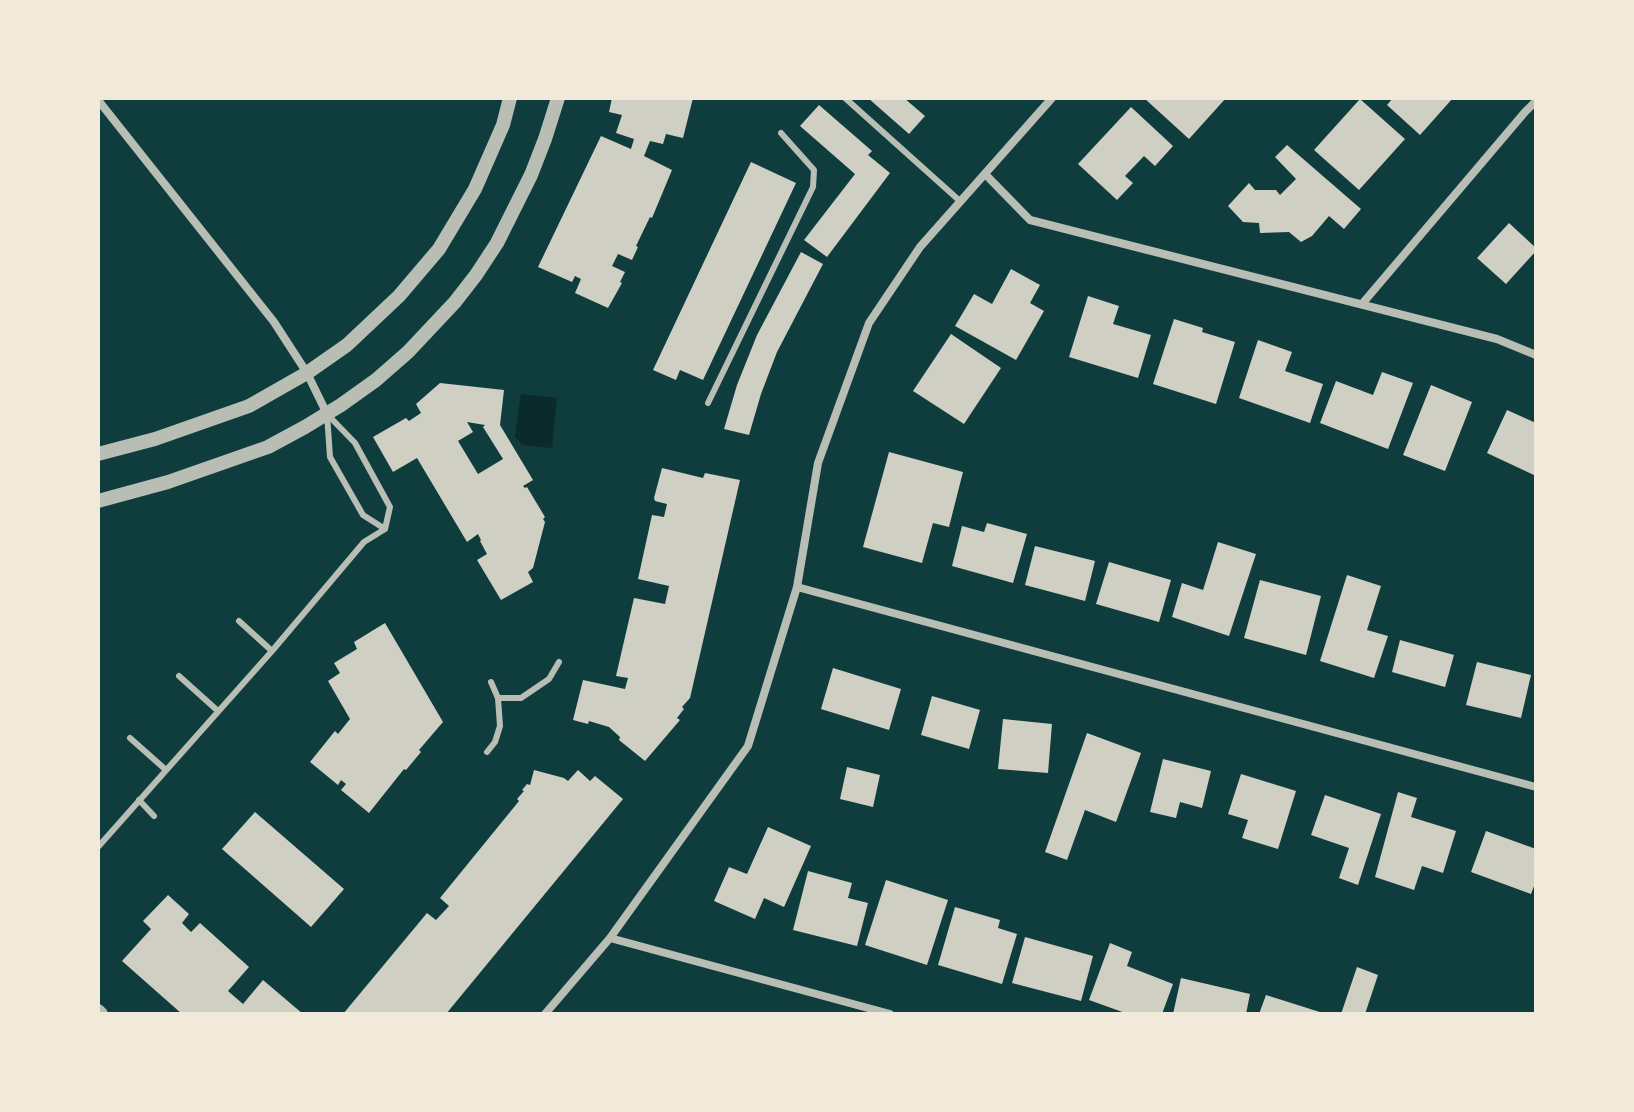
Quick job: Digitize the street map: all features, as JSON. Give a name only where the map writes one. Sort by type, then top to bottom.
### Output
[{"type":"street","points":[[98,454],[155,439],[249,406],[307,373],[347,345],[410,285],[439,249],[475,189],[490,157],[510,98]]},
{"type":"street","points":[[98,501],[168,482],[268,447],[327,414],[376,380],[408,352],[476,275],[515,209],[531,175],[558,98]]},
{"type":"street","points":[[545,1014],[610,938],[748,746],[797,587],[818,463],[869,323],[920,247],[1052,98]]},
{"type":"street","points":[[98,100],[274,322],[307,373],[327,414]]},
{"type":"street","points":[[1362,304],[1536,101]]},
{"type":"street","points":[[985,174],[1030,220],[1497,339],[1536,355]]},
{"type":"street","points":[[797,587],[1536,787]]},
{"type":"street","points":[[610,938],[890,1014]]},
{"type":"lane","points":[[845,98],[961,202]]},
{"type":"lane","points":[[708,403],[813,187],[814,170],[781,133]]},
{"type":"lane","points":[[327,414],[330,457],[363,515],[385,529]]},
{"type":"lane","points":[[99,843],[272,651],[364,542],[385,529],[390,507],[355,443],[327,414]]},
{"type":"lane","points":[[239,621],[272,651]]},
{"type":"lane","points":[[498,698],[521,698],[549,679],[559,662]]},
{"type":"lane","points":[[179,676],[218,711]]},
{"type":"lane","points":[[487,752],[495,742],[500,726],[498,698],[491,682]]},
{"type":"lane","points":[[130,738],[166,770]]},
{"type":"lane","points":[[139,800],[154,816]]},
{"type":"water","points":[[521,394],[557,398],[552,448],[522,445],[515,437]]},
{"type":"building","points":[[612,98],[693,98],[683,138],[666,134],[663,144],[650,141],[644,156],[672,170],[632,260],[618,254],[612,266],[625,272],[608,308],[575,293],[581,279],[575,276],[572,282],[538,267],[601,136],[631,149],[634,139],[616,133],[622,115],[609,112]]},
{"type":"building","points":[[868,98],[904,98],[925,116],[909,134]]},
{"type":"building","points":[[1144,98],[1226,98],[1189,139]]},
{"type":"building","points":[[1393,98],[1453,98],[1420,135],[1387,105]]},
{"type":"building","points":[[1360,99],[1405,139],[1359,190],[1314,150]]},
{"type":"building","points":[[819,105],[872,151],[868,155],[890,173],[827,257],[804,240],[855,174],[800,126]]},
{"type":"building","points":[[1131,107],[1173,146],[1155,166],[1144,156],[1125,176],[1133,183],[1117,200],[1078,164]]},
{"type":"building","points":[[1287,145],[1361,209],[1344,229],[1329,216],[1312,236],[1301,242],[1289,232],[1260,233],[1259,223],[1243,222],[1228,206],[1249,183],[1255,190],[1276,190],[1280,195],[1296,179],[1275,157]]},
{"type":"building","points":[[751,162],[796,183],[703,380],[680,370],[676,380],[653,370]]},
{"type":"building","points":[[1509,223],[1536,251],[1506,284],[1477,258]]},
{"type":"building","points":[[801,252],[823,264],[777,352],[749,435],[724,429],[757,335]]},
{"type":"building","points":[[1011,269],[1040,285],[1030,303],[1044,311],[1016,360],[955,326],[974,294],[992,304]]},
{"type":"building","points":[[1088,296],[1119,306],[1113,324],[1151,335],[1138,378],[1069,357]]},
{"type":"building","points":[[1174,319],[1235,342],[1216,404],[1153,384]]},
{"type":"building","points":[[951,334],[1001,368],[964,424],[913,391]]},
{"type":"building","points":[[1258,340],[1292,352],[1285,371],[1323,384],[1310,423],[1239,398]]},
{"type":"building","points":[[1382,372],[1413,383],[1388,449],[1320,423],[1336,381],[1373,395]]},
{"type":"building","points":[[440,383],[504,390],[500,425],[533,480],[523,486],[527,487],[545,522],[533,568],[528,572],[533,582],[501,600],[477,560],[487,554],[478,534],[467,542],[417,458],[393,472],[373,437],[421,413],[416,404]],"holes":[[[467,422],[485,425],[483,427],[503,459],[478,474],[458,441],[473,432]]]},
{"type":"building","points":[[1431,385],[1472,402],[1445,471],[1403,455]]},
{"type":"building","points":[[1507,410],[1536,423],[1536,476],[1487,453]]},
{"type":"building","points":[[889,452],[963,472],[949,527],[933,523],[922,563],[863,547]]},
{"type":"building","points":[[662,468],[703,478],[705,473],[740,480],[690,698],[677,718],[680,720],[645,761],[619,740],[620,737],[609,727],[573,720],[583,680],[625,689],[628,678],[616,676],[634,598],[665,604],[669,586],[638,579],[652,515],[664,517],[667,504],[654,498]]},
{"type":"building","points":[[987,523],[1027,534],[1013,583],[952,566],[962,526],[984,532]]},
{"type":"building","points":[[1218,542],[1256,554],[1229,636],[1172,617],[1182,583],[1203,590]]},
{"type":"building","points":[[1035,546],[1095,561],[1085,601],[1025,585]]},
{"type":"building","points":[[1109,562],[1171,580],[1159,622],[1096,604]]},
{"type":"building","points":[[1347,575],[1381,586],[1367,630],[1388,636],[1374,678],[1320,661]]},
{"type":"building","points":[[1260,580],[1321,596],[1306,655],[1244,638]]},
{"type":"building","points":[[385,623],[443,722],[369,813],[341,790],[346,784],[341,780],[338,785],[310,762],[335,731],[338,734],[350,719],[328,681],[340,673],[334,663],[357,649],[354,642]]},
{"type":"building","points":[[1400,640],[1454,655],[1445,687],[1392,672]]},
{"type":"building","points":[[1477,662],[1531,675],[1521,718],[1466,705]]},
{"type":"building","points":[[833,668],[901,689],[889,730],[821,709]]},
{"type":"building","points":[[932,696],[980,710],[969,749],[921,735]]},
{"type":"building","points":[[1003,719],[1052,724],[1048,773],[998,769]]},
{"type":"building","points":[[1087,733],[1141,753],[1116,822],[1085,810],[1067,860],[1045,852]]},
{"type":"building","points":[[1163,759],[1211,771],[1202,808],[1180,802],[1176,818],[1150,812]]},
{"type":"building","points":[[847,767],[880,775],[873,807],[840,799]]},
{"type":"building","points":[[534,770],[568,781],[578,770],[590,781],[595,776],[623,799],[446,1014],[343,1014],[427,913],[436,920],[449,906],[440,898],[519,801],[517,799],[522,790],[527,784],[530,785]]},
{"type":"building","points":[[1241,774],[1296,791],[1278,849],[1242,838],[1248,820],[1228,814]]},
{"type":"building","points":[[1398,792],[1417,798],[1411,817],[1456,831],[1443,873],[1422,866],[1414,890],[1375,877]]},
{"type":"building","points":[[1325,795],[1381,814],[1358,885],[1339,878],[1349,848],[1311,835]]},
{"type":"building","points":[[255,812],[344,889],[311,927],[222,849]]},
{"type":"building","points":[[768,827],[811,846],[784,907],[764,898],[755,919],[714,901],[729,867],[747,874]]},
{"type":"building","points":[[1486,831],[1536,849],[1536,881],[1531,894],[1471,872]]},
{"type":"building","points":[[808,871],[852,883],[848,898],[868,903],[857,946],[793,930]]},
{"type":"building","points":[[886,880],[948,900],[927,965],[865,945]]},
{"type":"building","points":[[168,895],[189,914],[182,923],[191,932],[200,923],[249,967],[228,991],[243,1004],[263,980],[303,1014],[182,1014],[122,961],[151,929],[143,921]]},
{"type":"building","points":[[955,907],[1000,920],[998,928],[1017,934],[1002,984],[938,965]]},
{"type":"building","points":[[1025,937],[1093,956],[1081,1001],[1012,983]]},
{"type":"building","points":[[1110,943],[1132,952],[1127,966],[1173,984],[1162,1014],[1128,1014],[1089,1000]]},
{"type":"building","points":[[1357,967],[1378,975],[1365,1014],[1341,1014]]},
{"type":"building","points":[[1181,978],[1250,994],[1246,1014],[1173,1014]]},
{"type":"building","points":[[1266,995],[1323,1013],[1323,1014],[1259,1014]]}]
